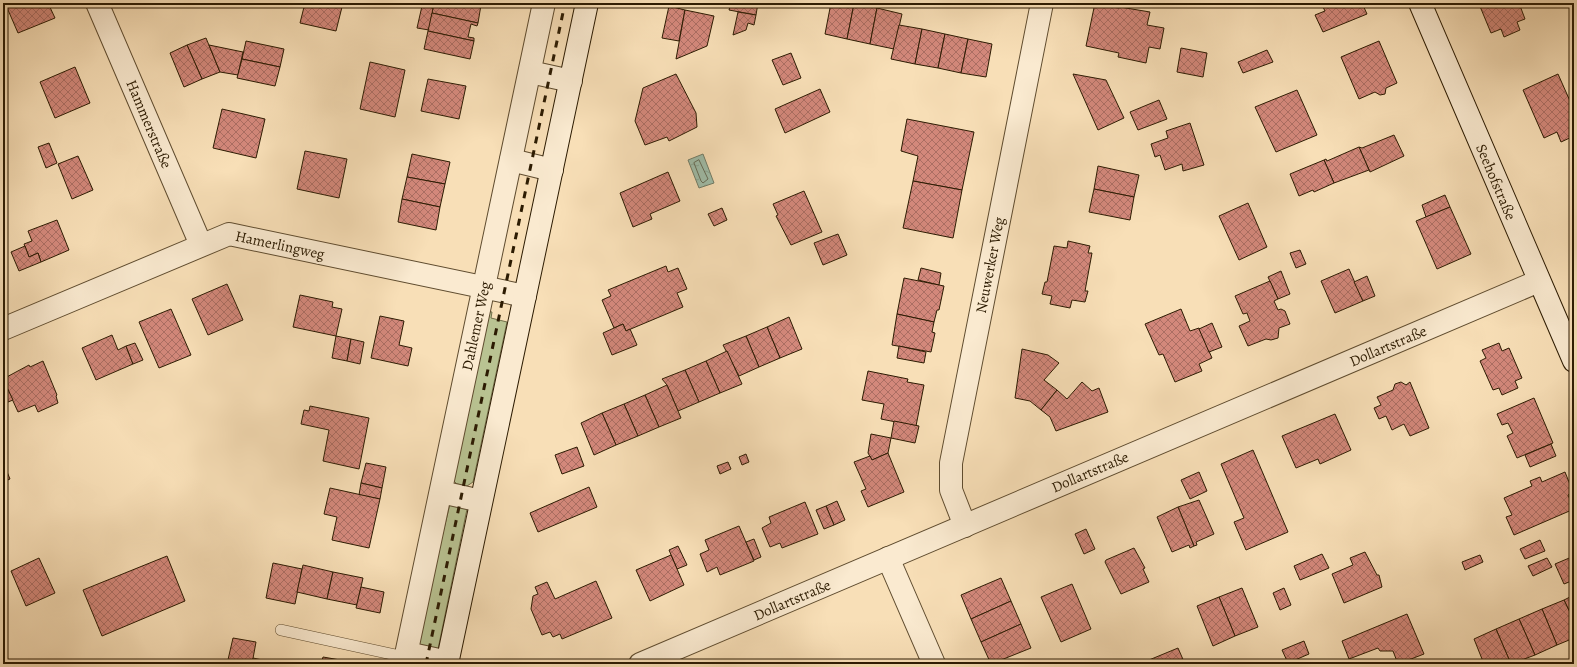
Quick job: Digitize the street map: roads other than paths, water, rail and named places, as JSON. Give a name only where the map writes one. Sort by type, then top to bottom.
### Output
[{"type":"street","name":"Hammerstraße","points":[[97,3],[201,245]]},
{"type":"street","name":"Dahlemer Weg","points":[[405,658],[544,3]]},
{"type":"street","points":[[405,658],[447,663],[587,3]]},
{"type":"street","name":"Neuwerker Weg","points":[[965,526],[951,490],[951,463],[1042,3]]},
{"type":"street","name":"Seehofstraße","points":[[1420,3],[1574,361]]},
{"type":"street","points":[[530,72],[570,81]]},
{"type":"street","points":[[511,160],[552,170]]},
{"type":"street","name":"Hamerlingweg","points":[[3,329],[229,234],[525,296]]},
{"type":"street","name":"Dollartstraße","points":[[640,664],[1539,281]]},
{"type":"street","points":[[441,492],[482,501]]},
{"type":"street","points":[[888,558],[934,664]]},
{"type":"lane","points":[[281,630],[405,658]]},
{"type":"water","points":[[703,154],[714,183],[699,188],[688,160]]},
{"type":"railway","points":[[426,664],[565,3]]}]
